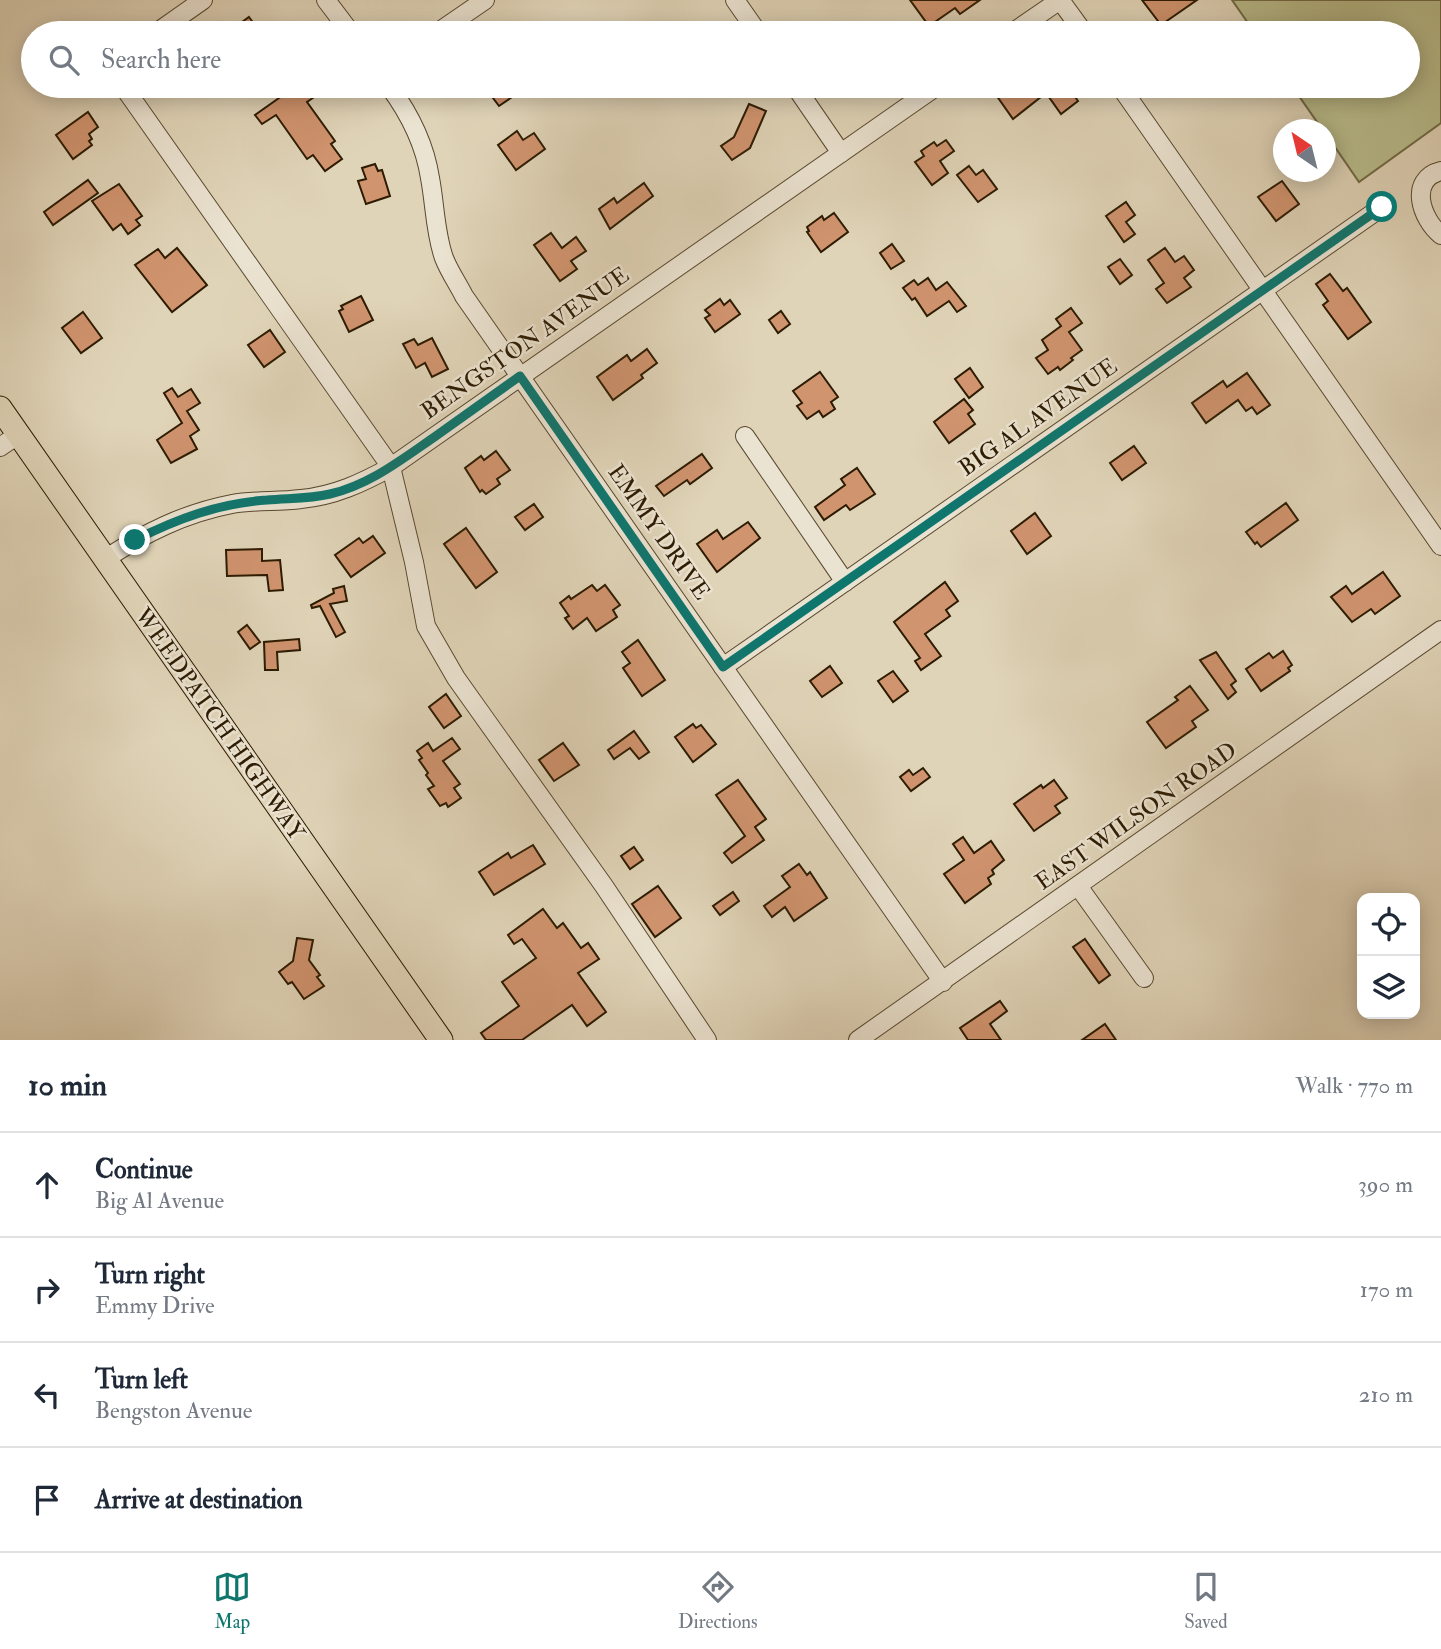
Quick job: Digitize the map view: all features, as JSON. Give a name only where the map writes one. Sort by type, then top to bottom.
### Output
[{"type":"main road","name":"WEEDPATCH HIGHWAY","points":[[0,408],[9,441],[106,559],[441,1040]]},
{"type":"street","points":[[173,21],[203,0]]},
{"type":"street","points":[[326,0],[342,21]]},
{"type":"street","points":[[454,21],[485,0]]},
{"type":"street","points":[[735,0],[750,21]]},
{"type":"street","points":[[1029,21],[1060,0],[1075,21]]},
{"type":"street","points":[[131,98],[391,467],[426,626],[456,678],[604,886],[707,1040]]},
{"type":"street","name":"EMMY DRIVE","points":[[398,98],[419,139],[430,176],[444,257],[464,296],[943,982]]},
{"type":"street","points":[[802,98],[841,153]]},
{"type":"street","name":"BENGSTON AVENUE","points":[[106,559],[166,524],[199,512],[233,504],[300,500],[332,494],[362,483],[391,467],[920,98]]},
{"type":"street","points":[[1128,98],[1441,546]]},
{"type":"street","points":[[1441,171],[1433,173],[1423,183],[1420,197],[1422,209],[1441,235]]},
{"type":"street","name":"BIG AL AVENUE","points":[[723,667],[1382,207]]},
{"type":"street","points":[[745,436],[845,582]]},
{"type":"street","name":"EAST WILSON ROAD","points":[[858,1040],[1441,630]]},
{"type":"street","points":[[1078,887],[1144,978]]},
{"type":"green space","points":[[1232,0],[1441,0],[1441,123],[1359,182],[1336,149],[1336,119],[1315,119],[1300,98],[1420,98],[1420,21],[1247,21]]},
{"type":"building","points":[[910,0],[980,0],[960,14],[955,8],[936,21],[925,21]]},
{"type":"building","points":[[1142,0],[1197,0],[1167,21],[1158,21]]},
{"type":"building","points":[[279,98],[313,98],[307,102],[335,141],[331,144],[342,159],[325,171],[313,155],[307,159],[276,115],[262,124],[255,115]]},
{"type":"building","points":[[493,98],[511,98],[499,106]]},
{"type":"building","points":[[998,98],[1040,98],[1013,119]]},
{"type":"building","points":[[1050,98],[1076,98],[1078,101],[1061,114]]},
{"type":"building","points":[[749,104],[766,111],[750,148],[732,160],[721,146],[734,137]]},
{"type":"building","points":[[88,112],[98,127],[89,134],[92,145],[73,159],[56,135]]},
{"type":"building","points":[[517,131],[523,140],[534,133],[545,149],[516,170],[498,145]]},
{"type":"building","points":[[946,140],[954,151],[940,161],[948,173],[932,185],[915,162],[924,156],[921,151],[934,142],[937,146]]},
{"type":"building","points":[[375,164],[378,171],[382,170],[390,196],[366,204],[358,181],[366,179],[362,168]]},
{"type":"building","points":[[969,166],[976,175],[983,170],[997,189],[978,202],[957,175]]},
{"type":"building","points":[[88,180],[98,193],[53,225],[44,212]]},
{"type":"building","points":[[1283,182],[1299,204],[1276,221],[1258,197]]},
{"type":"building","points":[[644,183],[653,196],[610,229],[599,209],[614,198],[617,203]]},
{"type":"building","points":[[119,184],[142,216],[136,220],[140,225],[128,234],[121,224],[113,230],[92,201]]},
{"type":"building","points":[[1126,202],[1135,215],[1126,222],[1135,234],[1124,242],[1106,216]]},
{"type":"building","points":[[834,213],[848,232],[821,252],[807,232],[807,227],[822,216],[824,220]]},
{"type":"building","points":[[551,233],[562,248],[576,237],[586,251],[571,261],[577,269],[560,281],[534,245]]},
{"type":"building","points":[[892,244],[904,261],[891,269],[880,253]]},
{"type":"building","points":[[177,248],[207,285],[172,312],[135,265],[158,249],[165,258]]},
{"type":"building","points":[[1165,248],[1175,262],[1184,256],[1194,270],[1184,278],[1191,287],[1167,303],[1156,289],[1164,283],[1148,260]]},
{"type":"building","points":[[1120,259],[1132,275],[1120,284],[1108,267]]},
{"type":"building","points":[[1330,274],[1343,291],[1347,288],[1371,322],[1348,339],[1323,305],[1328,301],[1316,284]]},
{"type":"building","points":[[928,278],[936,290],[947,282],[966,306],[957,312],[949,301],[927,316],[915,298],[912,300],[903,288],[914,280],[918,285]]},
{"type":"building","points":[[361,296],[373,320],[349,332],[339,311],[343,309],[341,306]]},
{"type":"building","points":[[720,299],[724,305],[730,300],[740,314],[715,332],[705,318],[710,315],[705,310]]},
{"type":"building","points":[[1071,308],[1082,323],[1069,332],[1082,350],[1060,370],[1058,367],[1048,374],[1036,358],[1048,350],[1042,340],[1061,326],[1056,319]]},
{"type":"building","points":[[781,311],[790,324],[778,333],[769,320]]},
{"type":"building","points":[[83,312],[102,338],[81,353],[62,328]]},
{"type":"building","points":[[270,330],[285,352],[264,367],[248,345]]},
{"type":"building","points":[[432,338],[448,369],[432,377],[425,363],[416,368],[403,344],[414,339],[418,345]]},
{"type":"building","points":[[647,349],[657,363],[641,375],[643,378],[613,400],[597,377],[627,355],[631,361]]},
{"type":"building","points":[[970,368],[983,387],[969,398],[955,379]]},
{"type":"building","points":[[820,372],[838,397],[831,402],[835,409],[823,417],[819,411],[807,419],[797,406],[802,403],[793,391]]},
{"type":"building","points":[[1247,373],[1270,405],[1257,414],[1252,407],[1246,411],[1238,400],[1206,423],[1192,403],[1223,381],[1227,387]]},
{"type":"building","points":[[172,388],[178,397],[191,389],[200,403],[187,411],[199,430],[190,436],[197,449],[171,463],[157,440],[182,423],[164,393]]},
{"type":"building","points":[[964,399],[973,410],[968,414],[975,424],[949,443],[934,422]]},
{"type":"building","points":[[1134,446],[1146,463],[1122,480],[1110,463]]},
{"type":"building","points":[[496,451],[510,470],[497,479],[500,484],[486,494],[482,490],[480,492],[465,468],[481,456],[484,460]]},
{"type":"building","points":[[702,454],[712,468],[690,484],[687,480],[664,496],[656,486]]},
{"type":"building","points":[[857,468],[875,494],[850,510],[846,505],[824,520],[815,507],[845,485],[841,479]]},
{"type":"building","points":[[1286,503],[1298,520],[1261,547],[1257,542],[1255,544],[1246,532]]},
{"type":"building","points":[[534,504],[543,517],[525,530],[515,517]]},
{"type":"building","points":[[1035,513],[1051,536],[1027,554],[1011,531]]},
{"type":"building","points":[[748,522],[760,538],[717,572],[697,544],[717,530],[723,539]]},
{"type":"building","points":[[466,528],[497,572],[476,588],[444,544]]},
{"type":"building","points":[[373,536],[385,553],[351,577],[335,555],[359,538],[363,543]]},
{"type":"building","points":[[262,549],[262,561],[280,560],[283,590],[269,591],[267,575],[227,576],[226,550]]},
{"type":"building","points":[[1383,572],[1400,596],[1375,614],[1371,609],[1352,622],[1331,597],[1346,586],[1352,594]]},
{"type":"building","points":[[945,582],[958,601],[946,610],[950,616],[925,634],[941,656],[921,670],[915,661],[920,658],[894,622]]},
{"type":"building","points":[[592,585],[597,591],[605,585],[620,605],[613,610],[617,617],[596,631],[587,618],[573,629],[565,618],[569,616],[560,603]]},
{"type":"building","points":[[344,586],[347,601],[330,604],[345,632],[336,637],[320,606],[312,608],[311,605],[334,593],[333,589]]},
{"type":"building","points":[[247,625],[260,642],[250,649],[238,632]]},
{"type":"building","points":[[299,639],[300,650],[277,652],[278,670],[265,670],[264,642]]},
{"type":"building","points":[[638,640],[665,680],[642,696],[623,668],[630,663],[622,652]]},
{"type":"building","points":[[1283,651],[1292,665],[1288,668],[1290,671],[1261,691],[1246,669],[1269,653],[1273,658]]},
{"type":"building","points":[[1216,652],[1236,681],[1231,685],[1236,692],[1228,699],[1200,660]]},
{"type":"building","points":[[830,666],[842,683],[822,697],[810,681]]},
{"type":"building","points":[[893,671],[908,691],[893,702],[878,681]]},
{"type":"building","points":[[1190,686],[1208,710],[1192,721],[1196,727],[1166,748],[1147,722],[1178,700],[1175,697]]},
{"type":"building","points":[[446,694],[461,716],[444,728],[429,707]]},
{"type":"building","points":[[693,724],[696,728],[701,725],[716,744],[693,762],[675,737]]},
{"type":"building","points":[[634,731],[649,752],[639,759],[630,748],[614,759],[608,750]]},
{"type":"building","points":[[452,738],[460,749],[443,761],[460,784],[454,788],[461,798],[448,807],[446,803],[440,806],[428,789],[434,786],[426,775],[428,773],[419,760],[422,758],[417,751],[428,743],[433,751]]},
{"type":"building","points":[[563,743],[579,765],[554,781],[539,760]]},
{"type":"building","points":[[923,768],[930,777],[911,791],[900,777],[909,770],[913,775]]},
{"type":"building","points":[[738,780],[766,819],[755,827],[764,840],[732,863],[724,853],[745,836],[716,795]]},
{"type":"building","points":[[1054,780],[1067,798],[1055,806],[1060,813],[1034,831],[1014,804],[1041,785],[1043,788]]},
{"type":"building","points":[[963,837],[974,853],[991,841],[1004,860],[992,870],[994,874],[988,878],[991,884],[965,903],[944,874],[964,860],[953,844]]},
{"type":"building","points":[[533,845],[545,864],[494,895],[479,872],[508,853],[511,858]]},
{"type":"building","points":[[634,847],[643,860],[630,869],[621,856]]},
{"type":"building","points":[[799,864],[807,875],[810,872],[827,898],[794,921],[785,907],[772,917],[764,906],[790,887],[782,876]]},
{"type":"building","points":[[658,886],[681,918],[655,937],[632,904]]},
{"type":"building","points":[[733,892],[739,901],[720,915],[713,906]]},
{"type":"building","points":[[543,909],[557,928],[563,923],[581,948],[588,943],[599,959],[578,973],[606,1012],[587,1026],[572,1005],[522,1040],[486,1040],[481,1033],[519,1006],[502,982],[536,958],[522,939],[514,944],[508,935]]},
{"type":"building","points":[[297,938],[313,940],[309,960],[324,986],[304,999],[292,982],[288,984],[279,972],[293,961]]},
{"type":"building","points":[[1085,939],[1110,975],[1099,983],[1073,947]]},
{"type":"building","points":[[1000,1001],[1007,1011],[990,1024],[1001,1040],[968,1040],[960,1028]]},
{"type":"building","points":[[1105,1024],[1116,1040],[1082,1040]]},
{"type":"route","points":[[135,540],[166,524],[199,512],[233,504],[300,500],[332,494],[362,483],[391,467],[520,376],[723,667],[1382,207]]}]
